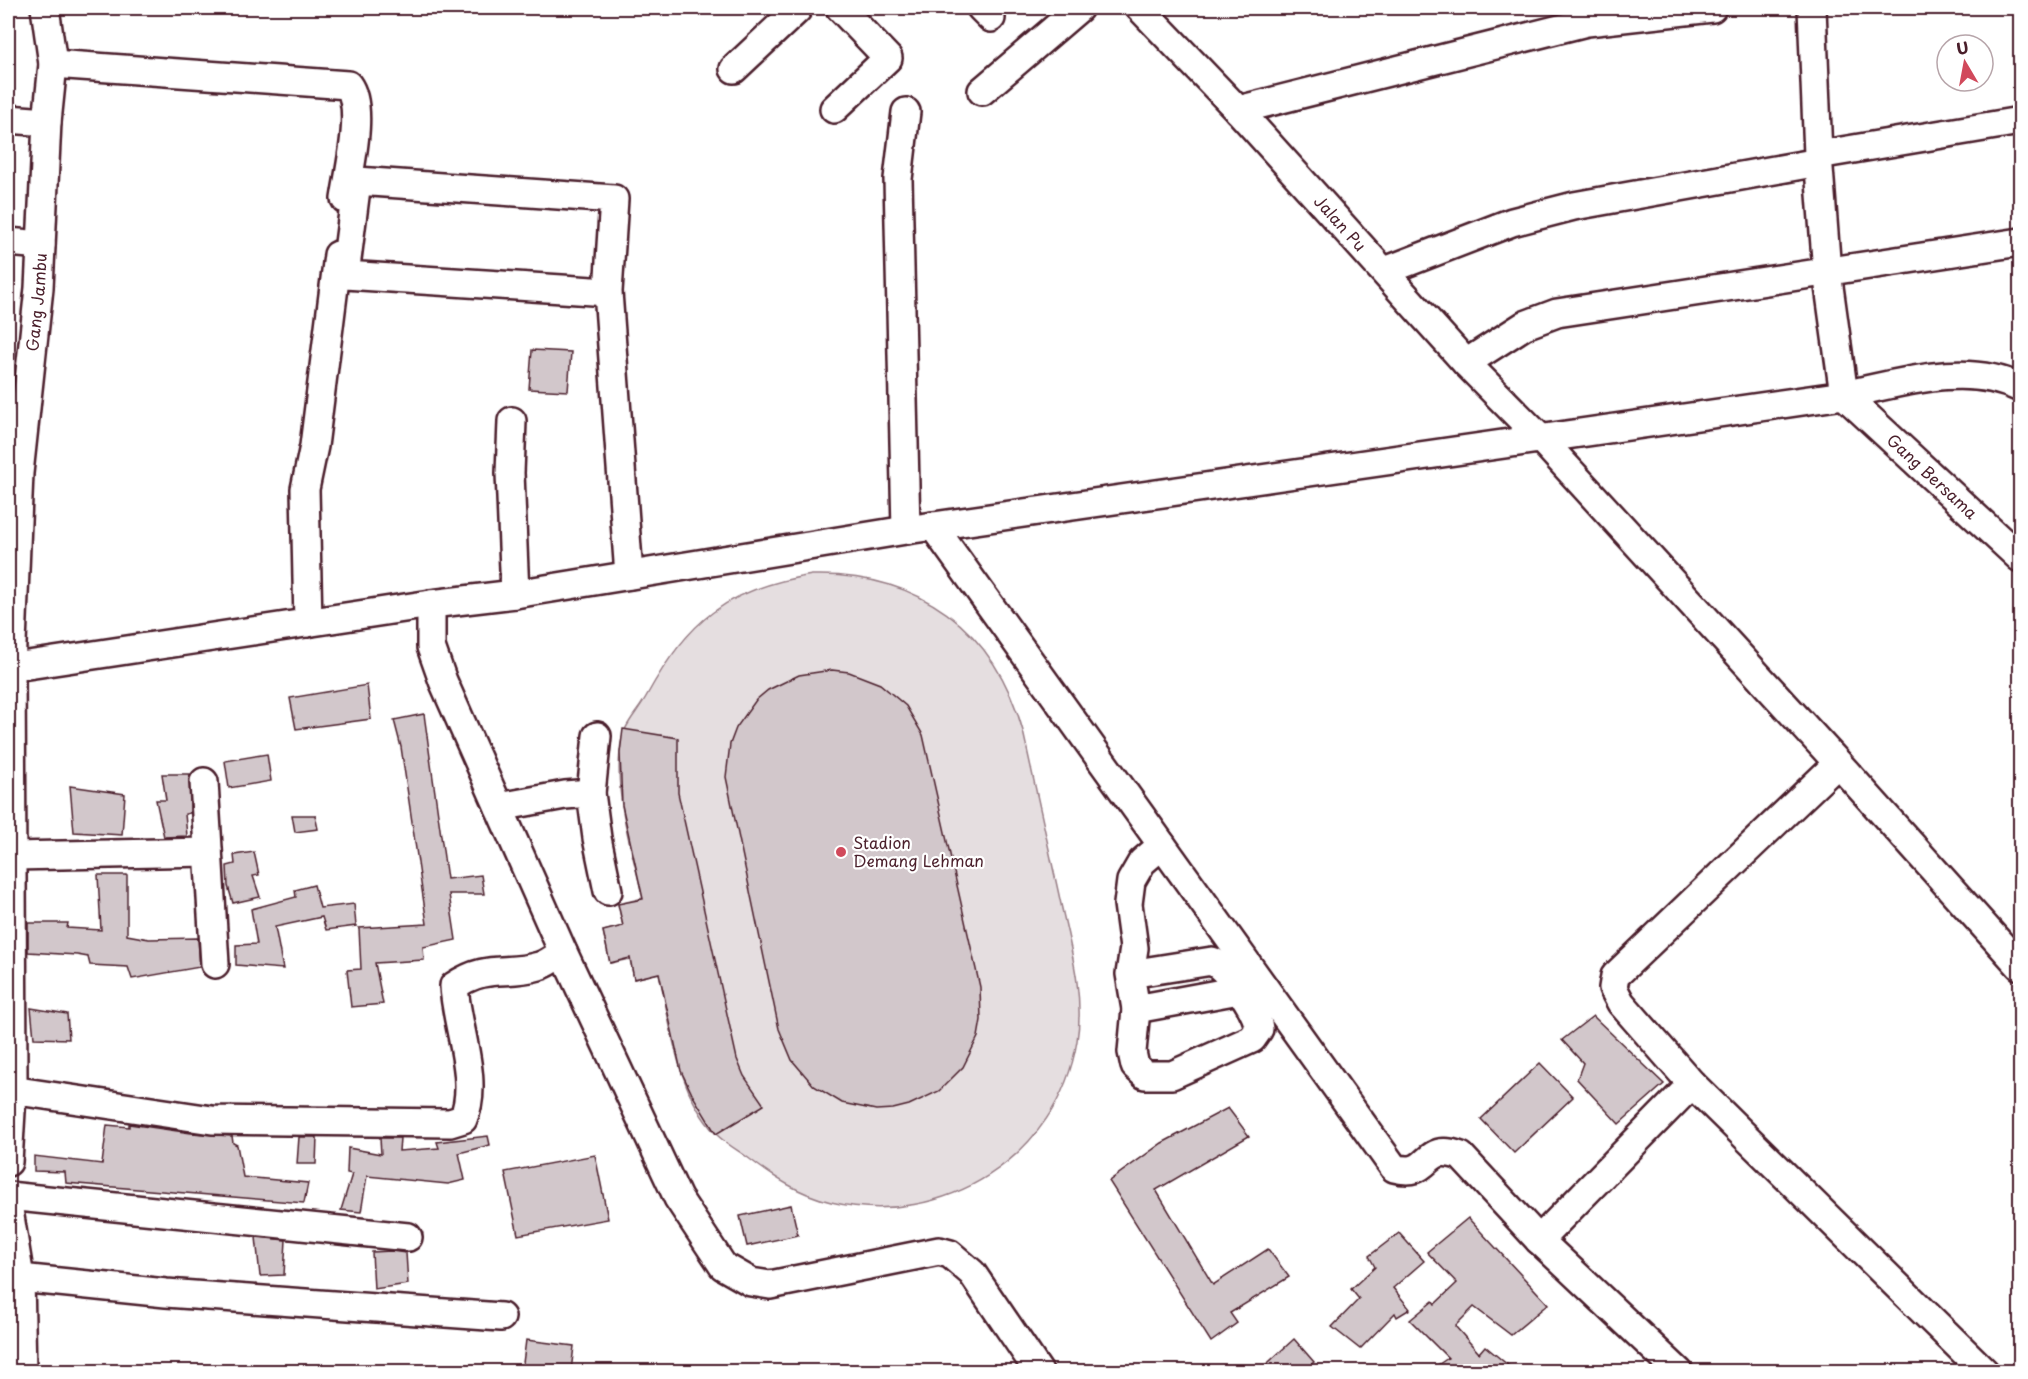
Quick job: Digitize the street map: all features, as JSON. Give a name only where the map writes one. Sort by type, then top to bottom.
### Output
[{"type":"street","name":"Gang Jambu","points":[[8,1162],[11,1090],[13,856],[9,668],[13,472],[19,360],[41,246],[47,122],[53,64],[45,8]]},
{"type":"street","points":[[734,69],[798,8]]},
{"type":"street","points":[[834,109],[888,58],[840,8]]},
{"type":"street","points":[[982,91],[1079,8]]},
{"type":"street","name":"Jalan Pu","points":[[1140,8],[1238,110],[1466,363],[1541,440],[1838,763],[2020,966]]},
{"type":"street","points":[[1238,110],[1587,22],[1712,8]]},
{"type":"street","points":[[1812,8],[1818,159],[1827,272],[1844,395]]},
{"type":"street","points":[[53,64],[338,84],[348,85],[355,94],[355,120],[314,446],[304,489],[308,623]]},
{"type":"street","points":[[906,112],[898,179],[906,530]]},
{"type":"street","points":[[8,119],[47,122]]},
{"type":"street","points":[[1385,271],[1512,222],[1552,212],[2020,121]]},
{"type":"street","points":[[608,292],[345,275],[357,181],[614,199],[608,292],[629,575]]},
{"type":"street","points":[[8,242],[41,246]]},
{"type":"street","points":[[1466,363],[1525,325],[1557,313],[2020,242]]},
{"type":"street","points":[[9,668],[430,604],[515,594],[906,530],[1844,395],[1934,376],[2001,379],[2020,388]]},
{"type":"street","name":"Gang Bersama","points":[[1844,395],[2020,558]]},
{"type":"street","points":[[512,421],[510,473],[515,594]]},
{"type":"street","points":[[933,526],[1394,1168],[1410,1171],[1418,1169],[1437,1151],[1447,1151],[1461,1156],[1539,1240],[1679,1371]]},
{"type":"street","points":[[430,604],[429,632],[436,662],[563,952],[678,1198],[723,1266],[752,1282],[770,1285],[939,1251],[950,1254],[972,1273],[1039,1371]]},
{"type":"street","points":[[597,736],[591,793],[608,891]]},
{"type":"street","points":[[1838,763],[1615,976],[1613,988],[1621,1003],[1692,1084],[1985,1371]]},
{"type":"street","points":[[204,782],[215,964]]},
{"type":"street","points":[[499,807],[565,795],[591,793]]},
{"type":"street","points":[[1130,974],[1212,961],[1222,966],[1239,990],[1258,1018],[1259,1029],[1252,1039],[1172,1075],[1145,1075],[1135,1066],[1132,1052],[1136,1009],[1130,974],[1134,948],[1128,904],[1131,882],[1142,862],[1162,845]]},
{"type":"street","points":[[13,856],[208,852]]},
{"type":"street","points":[[11,1090],[212,1120],[450,1124],[463,1119],[469,1106],[465,1051],[455,1005],[454,986],[470,975],[497,969],[541,966],[563,952]]},
{"type":"street","points":[[1136,1009],[1239,990]]},
{"type":"street","points":[[1539,1240],[1692,1084]]},
{"type":"street","points":[[8,1196],[408,1237]]},
{"type":"street","points":[[8,1204],[12,1251],[20,1278],[17,1364]]},
{"type":"street","points":[[20,1278],[166,1293],[501,1317]]},
{"type":"shaded area","name":"Stadion Demang Lehman","points":[[812,575],[850,577],[886,584],[918,596],[947,614],[972,636],[993,663],[1010,695],[1023,731],[1075,968],[1079,1004],[1077,1041],[1066,1082],[1046,1119],[1020,1150],[989,1175],[953,1194],[914,1205],[873,1208],[819,1199],[777,1178],[716,1134],[692,1099],[684,1079],[677,1058],[659,973],[634,979],[630,959],[610,963],[603,931],[623,926],[618,904],[643,898],[622,807],[620,788],[621,742],[630,721],[678,647],[694,628],[713,612],[733,599],[756,589]]},
{"type":"building","points":[[532,350],[571,352],[568,391],[529,389]]},
{"type":"building","points":[[832,670],[849,672],[880,684],[906,706],[923,735],[980,987],[981,1020],[978,1037],[963,1067],[939,1091],[909,1105],[893,1109],[876,1110],[842,1103],[814,1086],[792,1060],[779,1029],[726,777],[730,744],[736,728],[756,700],[768,690],[799,675]]},
{"type":"building","points":[[367,685],[371,719],[296,729],[290,698]]},
{"type":"building","points":[[424,714],[447,879],[481,875],[484,894],[449,894],[456,940],[423,947],[424,960],[375,963],[383,1004],[351,1007],[347,970],[361,969],[359,928],[427,924],[401,747],[394,720]]},
{"type":"building","points":[[623,729],[678,738],[678,793],[737,1059],[744,1076],[764,1105],[716,1134],[681,1071],[659,973],[634,979],[630,958],[610,963],[603,931],[623,926],[618,904],[643,899],[622,805],[620,753]]},
{"type":"building","points":[[267,754],[271,781],[229,788],[225,761]]},
{"type":"building","points":[[162,774],[190,774],[190,813],[185,814],[187,836],[164,837],[156,800],[166,800]]},
{"type":"building","points":[[70,786],[125,794],[122,835],[74,832]]},
{"type":"building","points":[[292,815],[315,815],[318,829],[295,832]]},
{"type":"building","points":[[254,852],[259,875],[253,876],[260,897],[233,903],[228,886],[227,866],[235,864],[234,855]]},
{"type":"building","points":[[98,875],[127,875],[127,935],[149,939],[198,938],[200,967],[132,979],[128,967],[90,965],[88,957],[77,955],[28,952],[28,923],[68,923],[67,928],[101,930]]},
{"type":"building","points":[[314,885],[320,908],[354,904],[356,926],[326,930],[322,917],[275,927],[283,969],[236,965],[236,945],[257,944],[251,909],[296,897],[295,890]]},
{"type":"building","points":[[31,1008],[67,1014],[69,1039],[34,1038]]},
{"type":"building","points":[[1593,1016],[1664,1084],[1619,1124],[1577,1079],[1583,1063],[1562,1040]]},
{"type":"building","points":[[1540,1063],[1573,1097],[1514,1153],[1481,1119]]},
{"type":"building","points":[[1228,1108],[1249,1136],[1156,1190],[1213,1285],[1268,1249],[1289,1277],[1230,1313],[1237,1323],[1211,1342],[1109,1181],[1162,1143]]},
{"type":"building","points":[[129,1124],[232,1136],[233,1143],[237,1145],[243,1177],[308,1183],[304,1203],[66,1183],[65,1172],[34,1171],[34,1156],[102,1164],[107,1125],[129,1127]]},
{"type":"building","points":[[488,1136],[490,1145],[459,1153],[465,1180],[448,1184],[367,1176],[361,1212],[341,1210],[352,1174],[347,1173],[348,1148],[381,1154],[380,1138],[400,1138],[399,1151],[439,1148],[437,1142]]},
{"type":"building","points":[[299,1137],[317,1137],[316,1164],[297,1164]]},
{"type":"building","points":[[595,1155],[608,1219],[518,1235],[505,1172]]},
{"type":"building","points":[[791,1205],[798,1235],[747,1246],[740,1216]]},
{"type":"building","points":[[1468,1218],[1548,1304],[1511,1335],[1474,1307],[1455,1326],[1479,1353],[1485,1346],[1515,1371],[1429,1371],[1448,1358],[1410,1320],[1433,1301],[1435,1304],[1457,1283],[1427,1252]]},
{"type":"building","points":[[1399,1233],[1424,1261],[1393,1288],[1410,1309],[1397,1317],[1395,1313],[1360,1349],[1332,1327],[1359,1299],[1351,1289],[1375,1267],[1369,1256]]},
{"type":"building","points":[[256,1237],[286,1240],[284,1275],[260,1276]]},
{"type":"building","points":[[372,1252],[406,1253],[408,1284],[374,1289]]},
{"type":"building","points":[[1294,1339],[1314,1362],[1304,1371],[1259,1371]]},
{"type":"building","points":[[526,1340],[574,1346],[571,1371],[522,1371]]},
{"type":"place","name":"Stadion Demang Lehman","points":[[841,852]]}]
